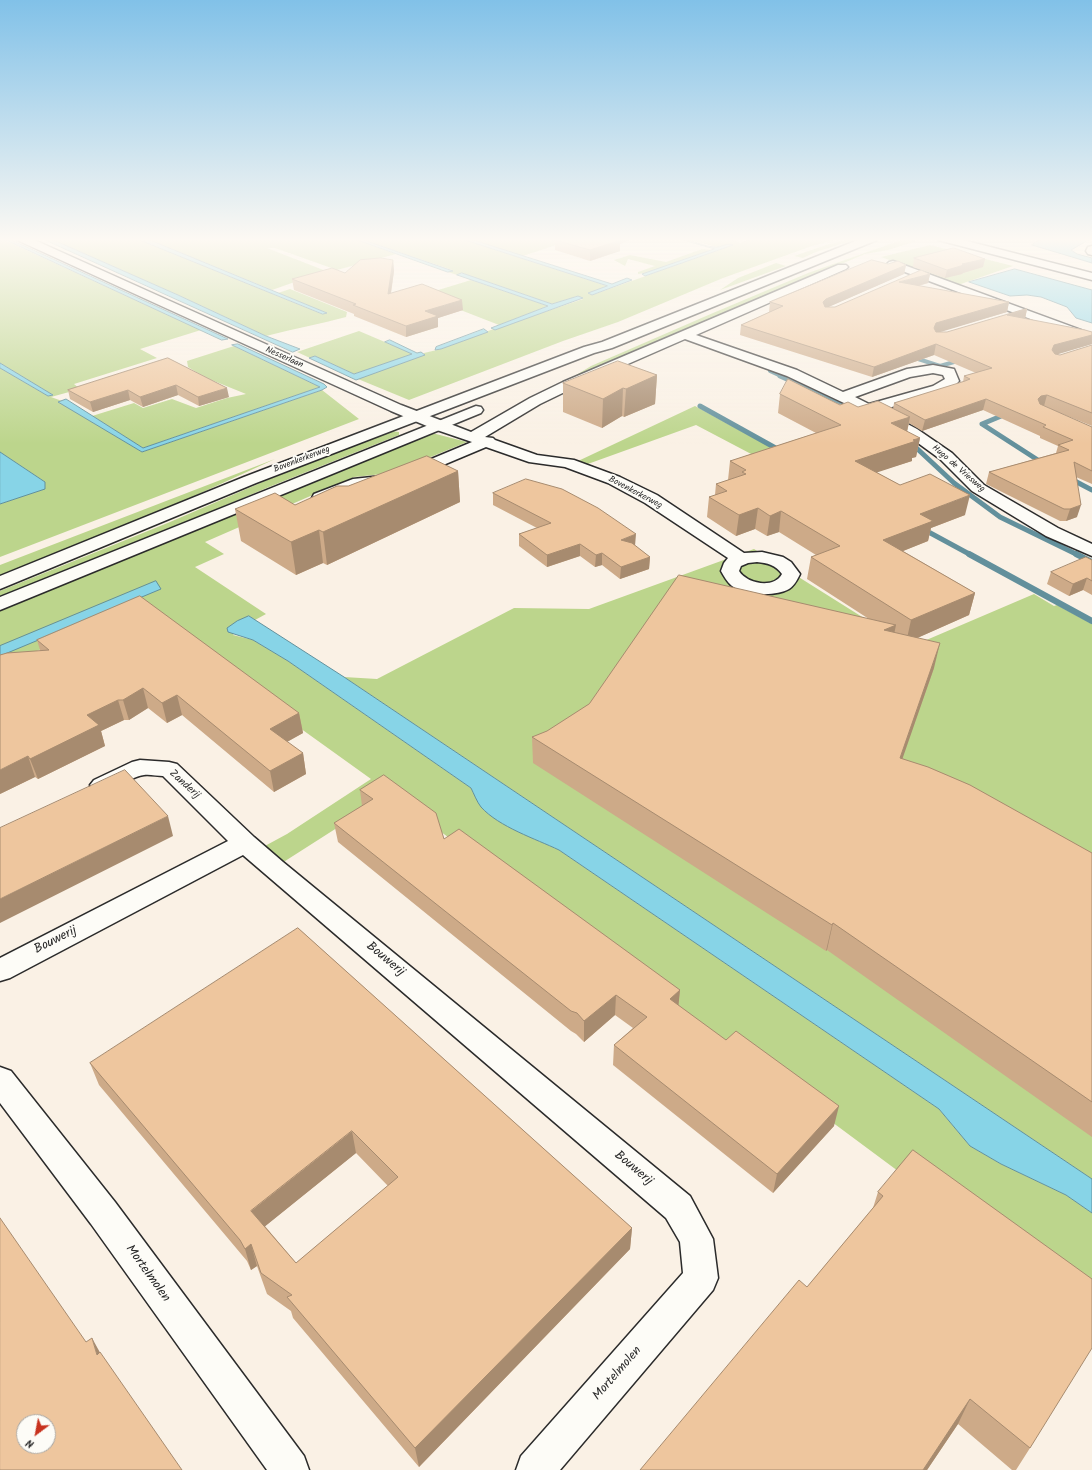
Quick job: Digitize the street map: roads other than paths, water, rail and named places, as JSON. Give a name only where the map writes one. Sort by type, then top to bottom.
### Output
[{"type":"street","name":"Nesserlaan","points":[[172,307],[337,382],[439,426]]},
{"type":"street","name":"Bovenkerkerweg","points":[[0,583],[249,481],[589,350],[607,345],[702,307]]},
{"type":"street","points":[[306,506],[359,482],[397,479],[480,439],[535,401],[568,385],[749,307]]},
{"type":"street","points":[[1006,307],[1092,338]]},
{"type":"street","points":[[1004,319],[1023,313]]},
{"type":"street","name":"Hugo de Vriesweg","points":[[685,334],[792,373],[868,409],[912,432],[946,456],[978,488],[1052,532],[1092,551]]},
{"type":"street","name":"Bovenkerkerweg","points":[[0,604],[507,397],[583,362],[607,345]]},
{"type":"street","points":[[843,397],[907,373],[933,369],[949,372],[952,380],[938,389],[868,409]]},
{"type":"street","name":"Bovenkerkerweg","points":[[439,426],[535,459],[568,463],[614,480],[651,499],[741,559]]},
{"type":"street","name":"Zanderij","points":[[84,794],[140,767],[169,769],[245,843]]},
{"type":"street","name":"Bouwerij","points":[[0,970],[245,843],[678,1207],[696,1239],[701,1278]]},
{"type":"street","name":"Mortelmolen","points":[[0,1080],[103,1213],[290,1470]]},
{"type":"street","name":"Mortelmolen","points":[[535,1470],[701,1278]]},
{"type":"water","points":[[150,307],[157,307],[228,339],[222,340]]},
{"type":"water","points":[[193,307],[203,307],[266,336],[300,349],[293,352]]},
{"type":"water","points":[[305,307],[311,307],[327,313],[323,314]]},
{"type":"water","points":[[546,307],[559,307],[495,330],[491,328]]},
{"type":"water","points":[[1067,307],[1092,307],[1092,323],[1076,318]]},
{"type":"water","points":[[484,329],[488,332],[435,350],[436,347]]},
{"type":"water","points":[[390,340],[417,353],[421,352],[425,355],[356,380],[309,358],[315,356],[354,374],[412,354],[385,342]]},
{"type":"water","points":[[238,344],[324,384],[327,387],[142,452],[58,402],[66,399],[143,448],[320,387],[232,345]]},
{"type":"water","points":[[0,363],[53,395],[48,396],[0,368]]},
{"type":"water","points":[[0,452],[45,482],[45,489],[0,504]]},
{"type":"water","points":[[156,581],[161,589],[0,656],[0,646]]},
{"type":"water","points":[[249,616],[344,677],[1092,1179],[1092,1213],[1066,1195],[1001,1164],[970,1146],[939,1109],[559,850],[518,832],[498,821],[481,807],[471,788],[288,661],[253,640],[228,632],[227,628],[237,621]]},
{"type":"waterway","points":[[912,357],[940,366],[961,360]]},
{"type":"waterway","points":[[770,371],[783,377]]},
{"type":"waterway","points":[[780,376],[850,407]]},
{"type":"waterway","points":[[700,406],[781,451]]},
{"type":"waterway","points":[[1006,414],[982,424],[1044,464]]},
{"type":"waterway","points":[[910,442],[954,483],[1000,517],[1078,555]]},
{"type":"waterway","points":[[1069,478],[1092,490]]},
{"type":"waterway","points":[[923,529],[971,555]]},
{"type":"waterway","points":[[969,554],[1092,621]]},
{"type":"waterway","points":[[1078,555],[1092,562]]}]
